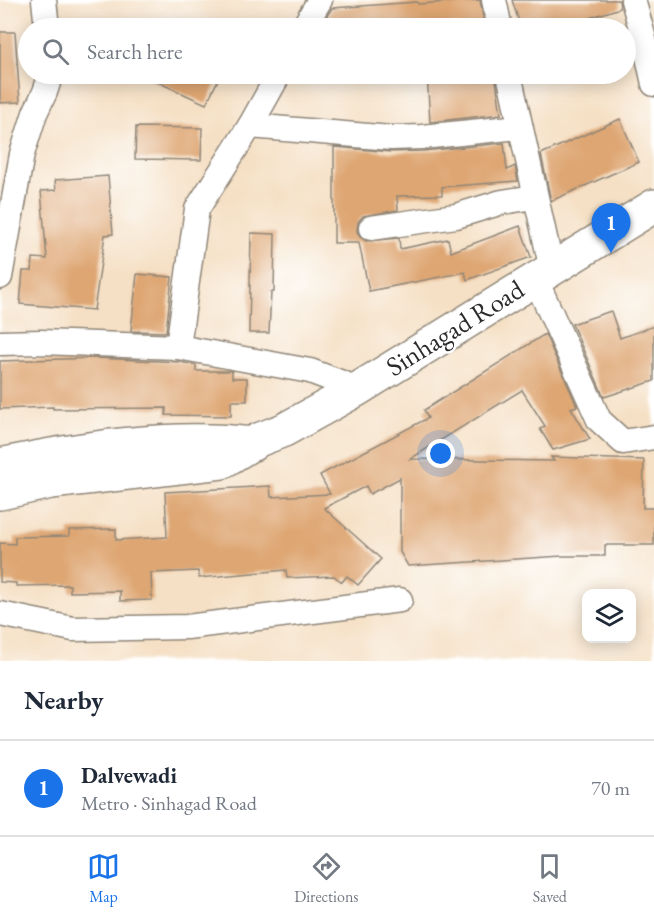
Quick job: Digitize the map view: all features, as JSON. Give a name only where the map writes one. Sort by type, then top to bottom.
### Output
[{"type":"main road","name":"Sinhagad Road","points":[[0,493],[51,482],[222,462],[358,389],[654,206]]},
{"type":"main road","points":[[0,465],[90,449],[169,441],[217,439],[253,444]]},
{"type":"street","points":[[44,0],[46,18]]},
{"type":"street","points":[[309,18],[320,0]]},
{"type":"street","points":[[494,0],[498,18]]},
{"type":"street","points":[[633,0],[654,84]]},
{"type":"street","points":[[0,277],[22,154],[35,113],[48,84]]},
{"type":"street","points":[[178,346],[197,209],[250,126],[273,84]]},
{"type":"street","points":[[511,84],[535,197],[544,274],[599,420],[623,442],[654,437]]},
{"type":"street","points":[[250,126],[391,138],[519,127]]},
{"type":"street","points":[[371,228],[456,216],[502,202],[535,197]]},
{"type":"street","points":[[0,343],[178,346],[310,371],[358,389]]},
{"type":"street","points":[[0,614],[73,629],[187,627],[400,600]]},
{"type":"building","points":[[480,0],[483,18],[326,18],[332,8],[417,2],[418,4]]},
{"type":"building","points":[[512,0],[619,0],[620,8],[590,18],[518,18]]},
{"type":"building","points":[[0,32],[15,32],[20,102],[0,103]]},
{"type":"building","points":[[162,84],[216,84],[206,104]]},
{"type":"building","points":[[428,84],[496,84],[501,114],[430,122]]},
{"type":"building","points":[[620,119],[639,162],[551,201],[541,154]]},
{"type":"building","points":[[136,127],[202,128],[201,160],[135,159]]},
{"type":"building","points":[[504,143],[507,170],[515,166],[518,181],[442,187],[442,195],[397,196],[398,210],[363,216],[358,222],[357,231],[366,241],[399,238],[400,249],[448,239],[451,252],[520,226],[531,257],[467,280],[465,272],[369,291],[359,243],[334,243],[334,147],[391,152]]},
{"type":"building","points":[[108,176],[113,234],[105,235],[94,310],[20,304],[23,271],[32,271],[33,258],[47,259],[41,191],[56,190],[55,180]]},
{"type":"building","points":[[251,233],[275,234],[274,292],[271,292],[269,333],[249,333]]},
{"type":"building","points":[[137,274],[172,277],[166,332],[131,331]]},
{"type":"building","points":[[611,311],[620,338],[654,326],[654,381],[604,397],[572,324]]},
{"type":"building","points":[[545,334],[577,406],[571,408],[590,439],[553,450],[540,429],[545,426],[522,390],[410,459],[554,461],[551,457],[644,460],[643,508],[654,508],[654,545],[605,545],[605,556],[562,556],[408,566],[400,552],[400,478],[370,494],[366,486],[324,508],[381,559],[358,585],[347,576],[342,582],[334,576],[287,578],[286,570],[199,578],[198,571],[151,573],[152,600],[120,601],[120,591],[70,592],[70,585],[16,586],[16,583],[0,582],[0,543],[15,544],[15,537],[69,536],[69,530],[116,529],[116,540],[167,537],[165,492],[270,486],[271,497],[330,494],[320,475],[428,418],[424,410]]},
{"type":"building","points":[[95,358],[180,362],[196,365],[196,371],[232,371],[232,378],[247,378],[247,401],[231,401],[231,416],[166,415],[166,408],[0,409],[0,361]]},
{"type":"place","name":"Dalvewadi","points":[[611,253]]}]
